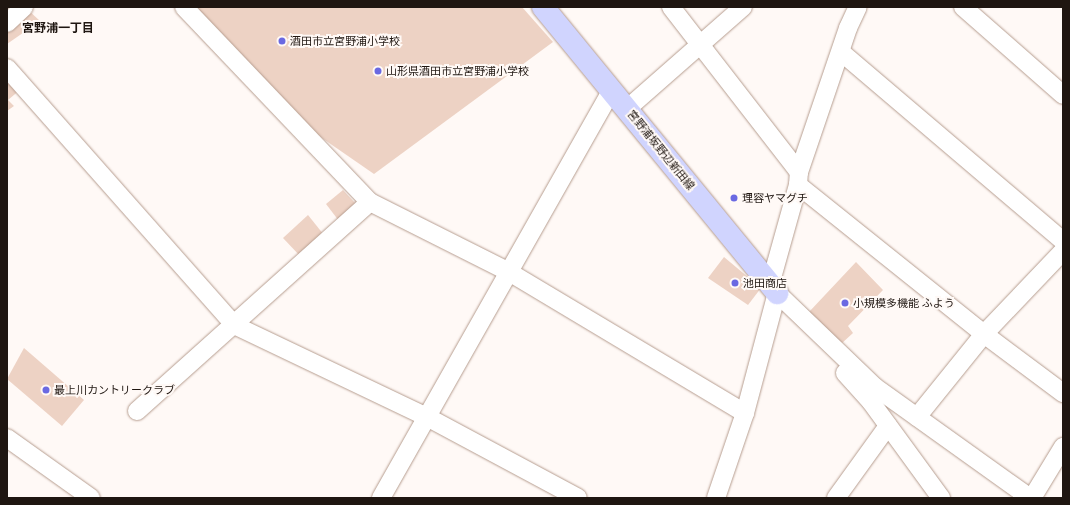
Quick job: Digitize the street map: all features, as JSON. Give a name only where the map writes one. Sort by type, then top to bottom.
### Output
[{"type":"main road","name":"宮野浦坂野辺新田線","points":[[543,7],[628,108],[773,289]]},
{"type":"street","points":[[7,22],[24,7]]},
{"type":"street","points":[[184,7],[370,202],[509,272],[745,413]]},
{"type":"street","points":[[672,7],[798,179],[984,334],[1063,393]]},
{"type":"street","points":[[628,108],[744,7]]},
{"type":"street","points":[[716,498],[745,413],[798,179],[841,52],[858,7]]},
{"type":"street","points":[[963,7],[1063,95]]},
{"type":"street","points":[[841,52],[1063,241]]},
{"type":"street","points":[[7,68],[234,325],[427,416],[578,498]]},
{"type":"street","points":[[381,498],[612,90]]},
{"type":"street","points":[[137,411],[370,202]]},
{"type":"street","points":[[917,417],[984,334],[1063,251]]},
{"type":"street","points":[[773,289],[875,387],[1031,498],[1063,447]]},
{"type":"street","points":[[773,289],[871,402],[940,498]]},
{"type":"street","points":[[836,498],[888,426]]},
{"type":"street","points":[[7,438],[91,498]]},
{"type":"street","points":[[63,477],[79,498]]},
{"type":"building","name":"山形県酒田市立宮野浦小学校","points":[[184,7],[522,7],[553,42],[374,174],[267,100]]},
{"type":"building","points":[[27,9],[40,21],[7,44],[7,27]]},
{"type":"building","points":[[7,76],[21,89],[8,100],[14,106],[7,111]]},
{"type":"building","points":[[343,190],[356,204],[339,221],[326,204]]},
{"type":"building","points":[[308,215],[324,235],[301,257],[283,238]]},
{"type":"building","name":"池田商店","points":[[724,257],[761,288],[748,305],[708,278]]},
{"type":"building","name":"小規模多機能 ふよう","points":[[856,262],[883,290],[848,326],[853,333],[841,344],[809,312]]},
{"type":"building","name":"最上川カントリークラブ","points":[[24,348],[84,400],[62,426],[7,379]]},
{"type":"place","name":"酒田市立宮野浦小学校","points":[[282,41]]},
{"type":"place","name":"山形県酒田市立宮野浦小学校","points":[[378,71]]},
{"type":"place","name":"理容ヤマグチ","points":[[734,198]]},
{"type":"place","name":"池田商店","points":[[735,283]]},
{"type":"place","name":"小規模多機能 ふよう","points":[[845,303]]},
{"type":"place","name":"最上川カントリークラブ","points":[[46,390]]},
{"type":"district","name":"宮野浦一丁目","points":[[58,28]]}]
